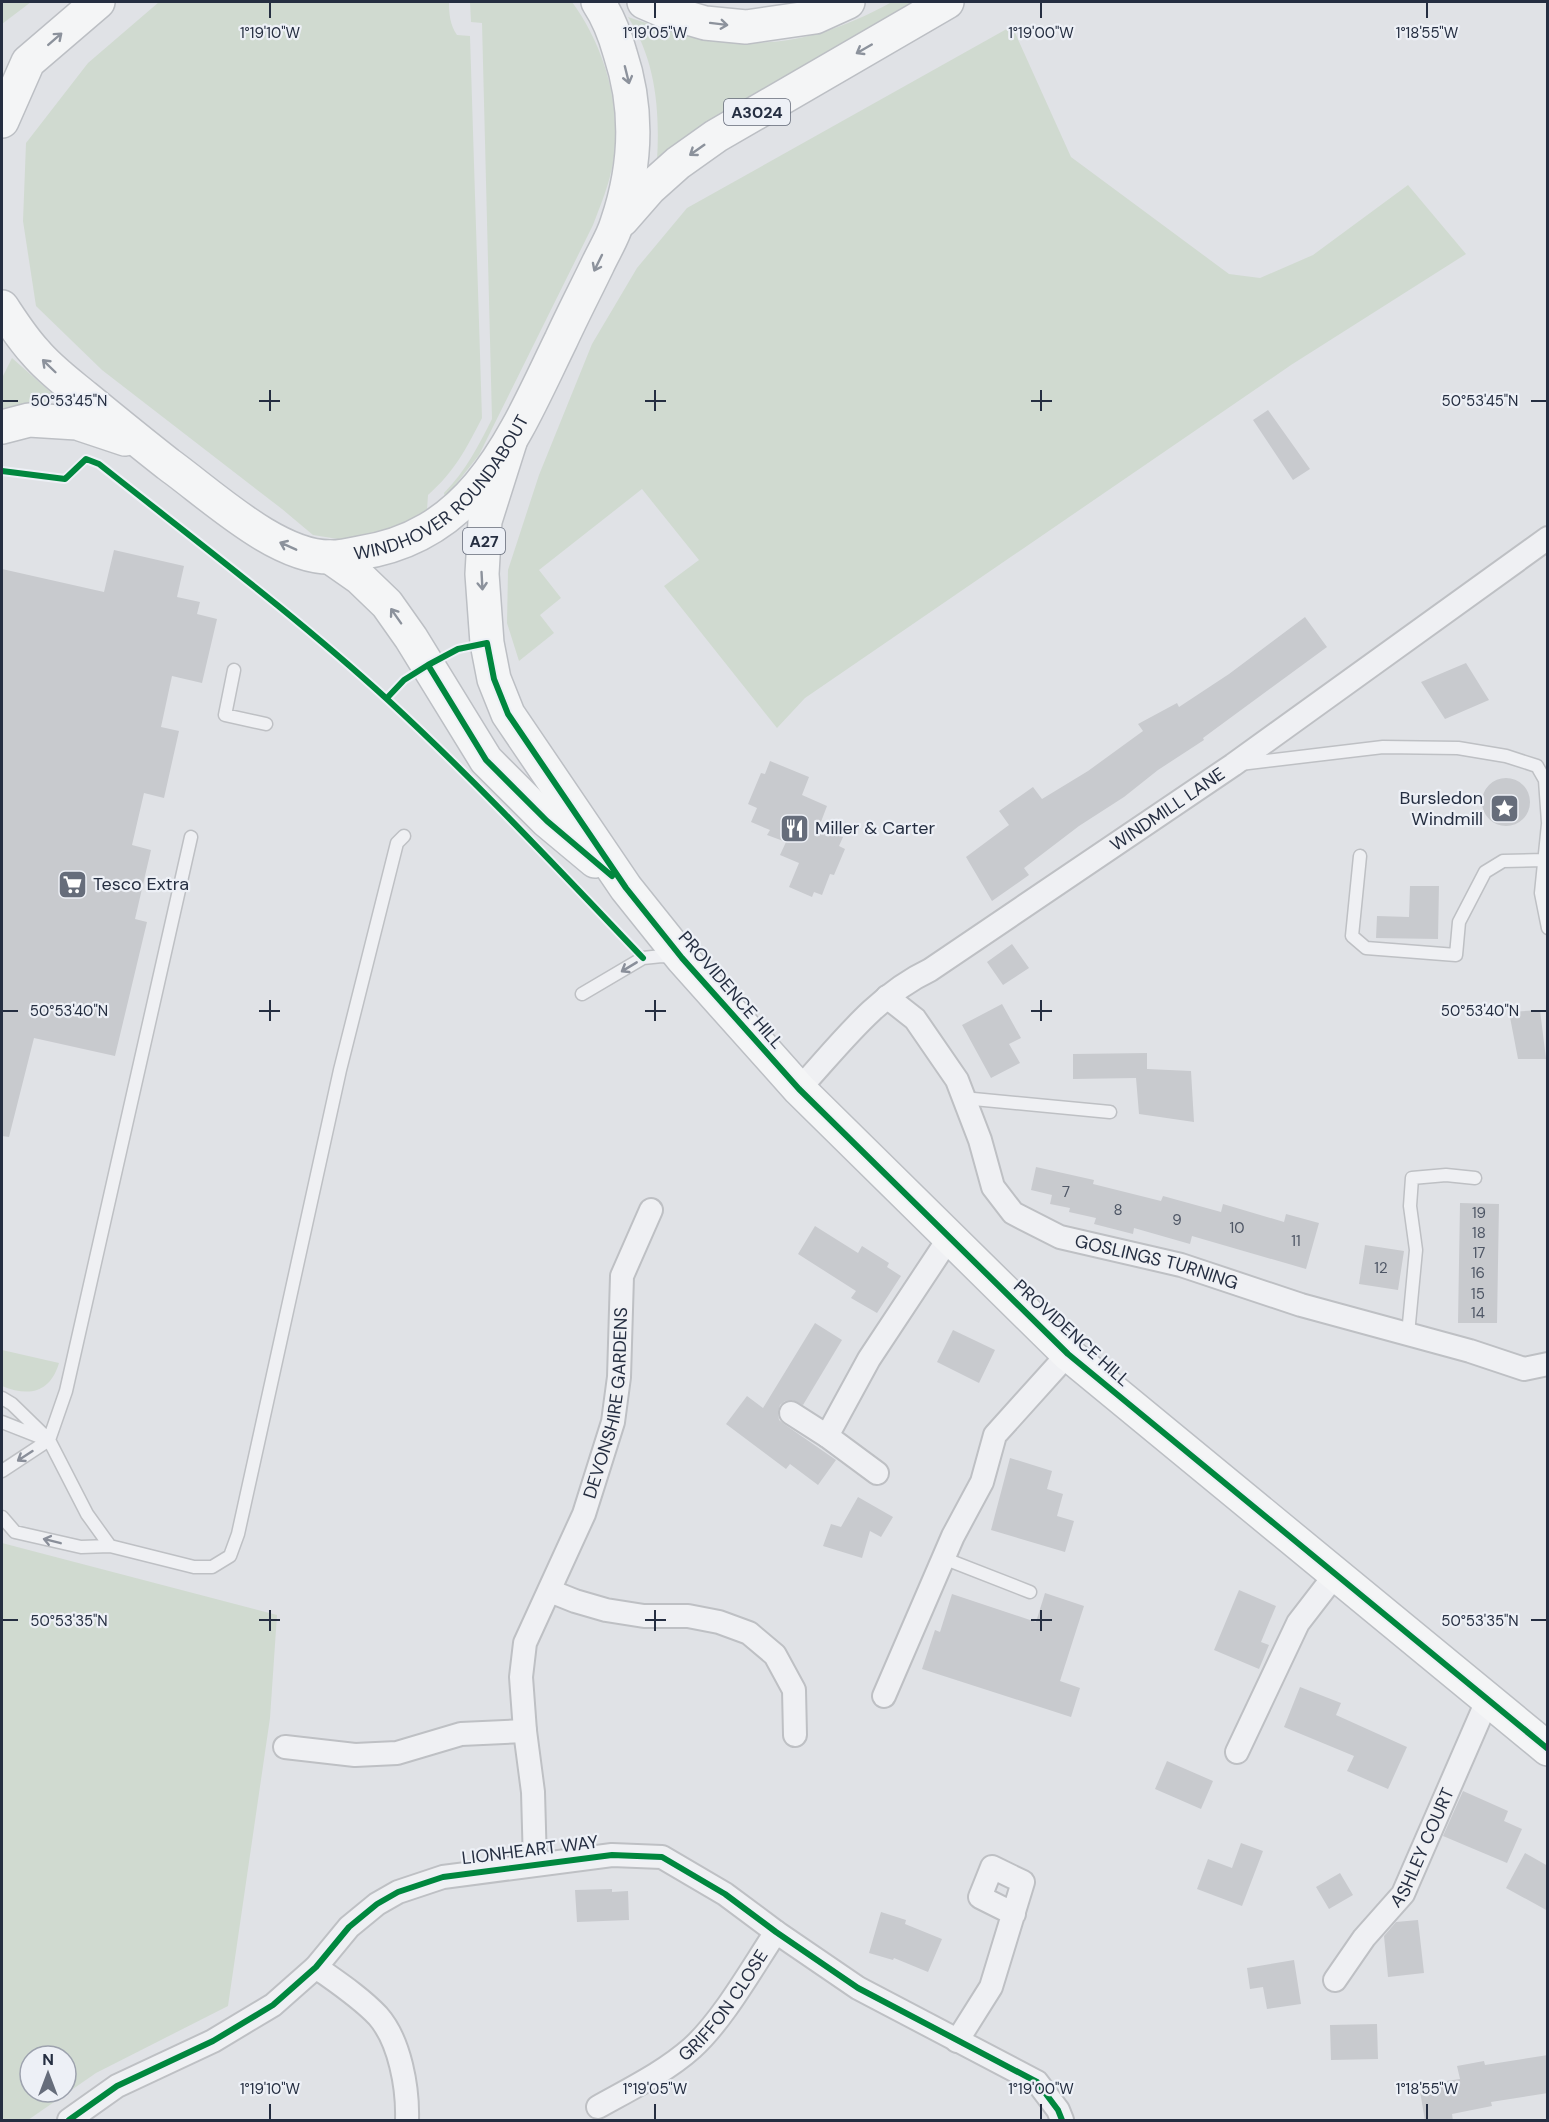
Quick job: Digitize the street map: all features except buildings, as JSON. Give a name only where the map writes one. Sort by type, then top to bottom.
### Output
[{"type":"main road","points":[[2,121],[15,67],[98,2]]},
{"type":"main road","name":"WINDHOVER ROUNDABOUT","points":[[2,307],[36,354],[55,372],[144,446],[246,523],[290,549],[330,558],[370,552],[394,546],[435,527],[457,510],[477,488],[510,442],[616,226],[629,182],[634,147],[633,107],[628,75],[604,11],[598,2]]},
{"type":"main road","points":[[644,2],[667,12],[705,22],[746,27],[815,17],[848,2]]},
{"type":"main road","name":"A3024","points":[[616,226],[650,188],[678,163],[716,136],[947,2]]},
{"type":"main road","points":[[2,427],[29,420],[77,423],[144,446]]},
{"type":"main road","name":"PROVIDENCE HILL","points":[[510,442],[485,521],[482,574],[487,643],[494,679],[508,714],[626,888],[682,958],[799,1089],[1068,1354],[1548,1749]]},
{"type":"main road","name":"PROVIDENCE HILL","points":[[330,558],[360,578],[387,604],[411,638],[486,759],[547,820],[626,888]]},
{"type":"street","name":"WINDMILL LANE","points":[[799,1089],[856,1025],[887,997],[1233,765],[1548,538]]},
{"type":"street","name":"GOSLINGS TURNING","points":[[887,997],[915,1019],[957,1080],[980,1140],[993,1187],[1013,1213],[1060,1237],[1181,1265],[1301,1305],[1524,1369],[1548,1364]]},
{"type":"street","name":"DEVONSHIRE GARDENS","points":[[535,1864],[533,1792],[521,1677],[525,1643],[584,1514],[613,1422],[619,1377],[622,1276],[651,1210]]},
{"type":"street","points":[[826,1436],[869,1359],[949,1238]]},
{"type":"street","points":[[884,1696],[953,1536],[982,1482],[995,1435],[1068,1354]]},
{"type":"street","points":[[791,1413],[877,1473]]},
{"type":"street","points":[[1237,1752],[1298,1623],[1335,1575]]},
{"type":"street","points":[[550,1591],[606,1610],[644,1616],[688,1616],[719,1622],[749,1634],[775,1655],[803,1691],[795,1735]]},
{"type":"street","name":"ASHLEY COURT","points":[[1335,1980],[1364,1938],[1403,1894],[1487,1701]]},
{"type":"street","points":[[285,1747],[355,1755],[397,1753],[461,1734],[525,1731]]},
{"type":"street","name":"LIONHEART WAY","points":[[69,2121],[117,2086],[239,2027],[273,2005],[316,1967],[349,1927],[377,1904],[398,1892],[443,1877],[612,1855],[662,1857],[725,1894],[858,1988],[1036,2082],[1058,2110],[1062,2121]]},
{"type":"street","points":[[957,2041],[991,1987],[1014,1914]]},
{"type":"street","name":"GRIFFON CLOSE","points":[[598,2107],[653,2076],[693,2048],[724,2011],[776,1932]]},
{"type":"street","points":[[316,1967],[379,2017],[393,2042],[404,2074],[407,2121]]},
{"type":"lane","points":[[234,670],[225,715],[266,724]]},
{"type":"lane","points":[[1233,765],[1383,747],[1458,748],[1506,756],[1537,766],[1546,779],[1548,823],[1541,893],[1548,928]]},
{"type":"lane","points":[[2,1517],[15,1532],[81,1547],[110,1546],[194,1567],[212,1567],[230,1556],[238,1534],[345,1049],[397,843],[404,836]]},
{"type":"lane","points":[[2,1471],[49,1440],[66,1392],[191,837]]},
{"type":"lane","points":[[1360,856],[1352,936],[1366,948],[1456,955],[1459,922],[1485,872],[1503,861],[1544,860]]},
{"type":"lane","points":[[582,994],[643,958],[662,956],[682,958]]},
{"type":"lane","points":[[963,1098],[1110,1112]]},
{"type":"lane","points":[[1408,1334],[1416,1250],[1410,1206],[1412,1178],[1446,1174],[1475,1179]]},
{"type":"lane","points":[[2,1398],[12,1404],[49,1440],[87,1514],[110,1546]]},
{"type":"lane","points":[[2,1422],[49,1440]]},
{"type":"lane","points":[[943,1558],[1030,1592]]},
{"type":"shaded area","points":[[2,2],[31,2],[2,24]]},
{"type":"shaded area","points":[[159,2],[449,2],[450,19],[457,35],[470,36],[482,418],[453,468],[428,495],[427,510],[393,529],[361,538],[338,539],[313,535],[102,370],[36,306],[23,221],[26,143],[88,63]]},
{"type":"shaded area","points":[[470,2],[572,2],[594,38],[602,58],[613,99],[615,142],[609,179],[593,225],[479,455],[445,498],[444,493],[465,467],[492,419],[482,23],[471,22]]},
{"type":"shaded area","points":[[892,2],[917,2],[657,161],[658,123],[654,86],[645,51],[628,17],[699,37],[731,42],[762,42],[793,39],[824,32]]},
{"type":"shaded area","points":[[1012,26],[1071,157],[1229,274],[1260,278],[1313,255],[1408,185],[1466,254],[1291,365],[805,698],[777,728],[664,586],[699,560],[642,489],[539,570],[561,598],[540,615],[554,633],[519,661],[507,623],[508,570],[539,475],[592,344],[637,268],[687,208]]},
{"type":"shaded area","points":[[12,358],[56,397],[38,409],[2,413],[2,378]]},
{"type":"shaded area","points":[[2,1350],[59,1363],[50,1381],[37,1390],[12,1389],[2,1386]]},
{"type":"shaded area","points":[[2,1543],[277,1615],[270,1718],[228,2006],[96,2073],[78,2085],[78,2044],[18,2044],[18,2104],[51,2104],[28,2120],[2,2120]]},
{"type":"cycle path","points":[[2,471],[65,479],[86,459],[99,464],[282,609],[388,700],[486,795],[643,958]]},
{"type":"cycle path","points":[[387,698],[404,680],[428,665],[458,649],[487,643],[494,679],[508,714],[626,888],[682,958],[799,1089],[1068,1354],[1548,1749]]},
{"type":"cycle path","points":[[428,665],[486,760],[547,821],[612,876]]},
{"type":"cycle path","points":[[69,2120],[117,2086],[213,2041],[273,2005],[316,1967],[349,1927],[377,1904],[398,1892],[443,1877],[612,1855],[662,1857],[725,1894],[858,1988],[1037,2082],[1058,2110],[1062,2120]]},
{"type":"place","name":"Bursledon Windmill","points":[[1504,808]]},
{"type":"place","name":"Miller & Carter","points":[[794,828]]},
{"type":"place","name":"Tesco Extra","points":[[72,884]]}]
